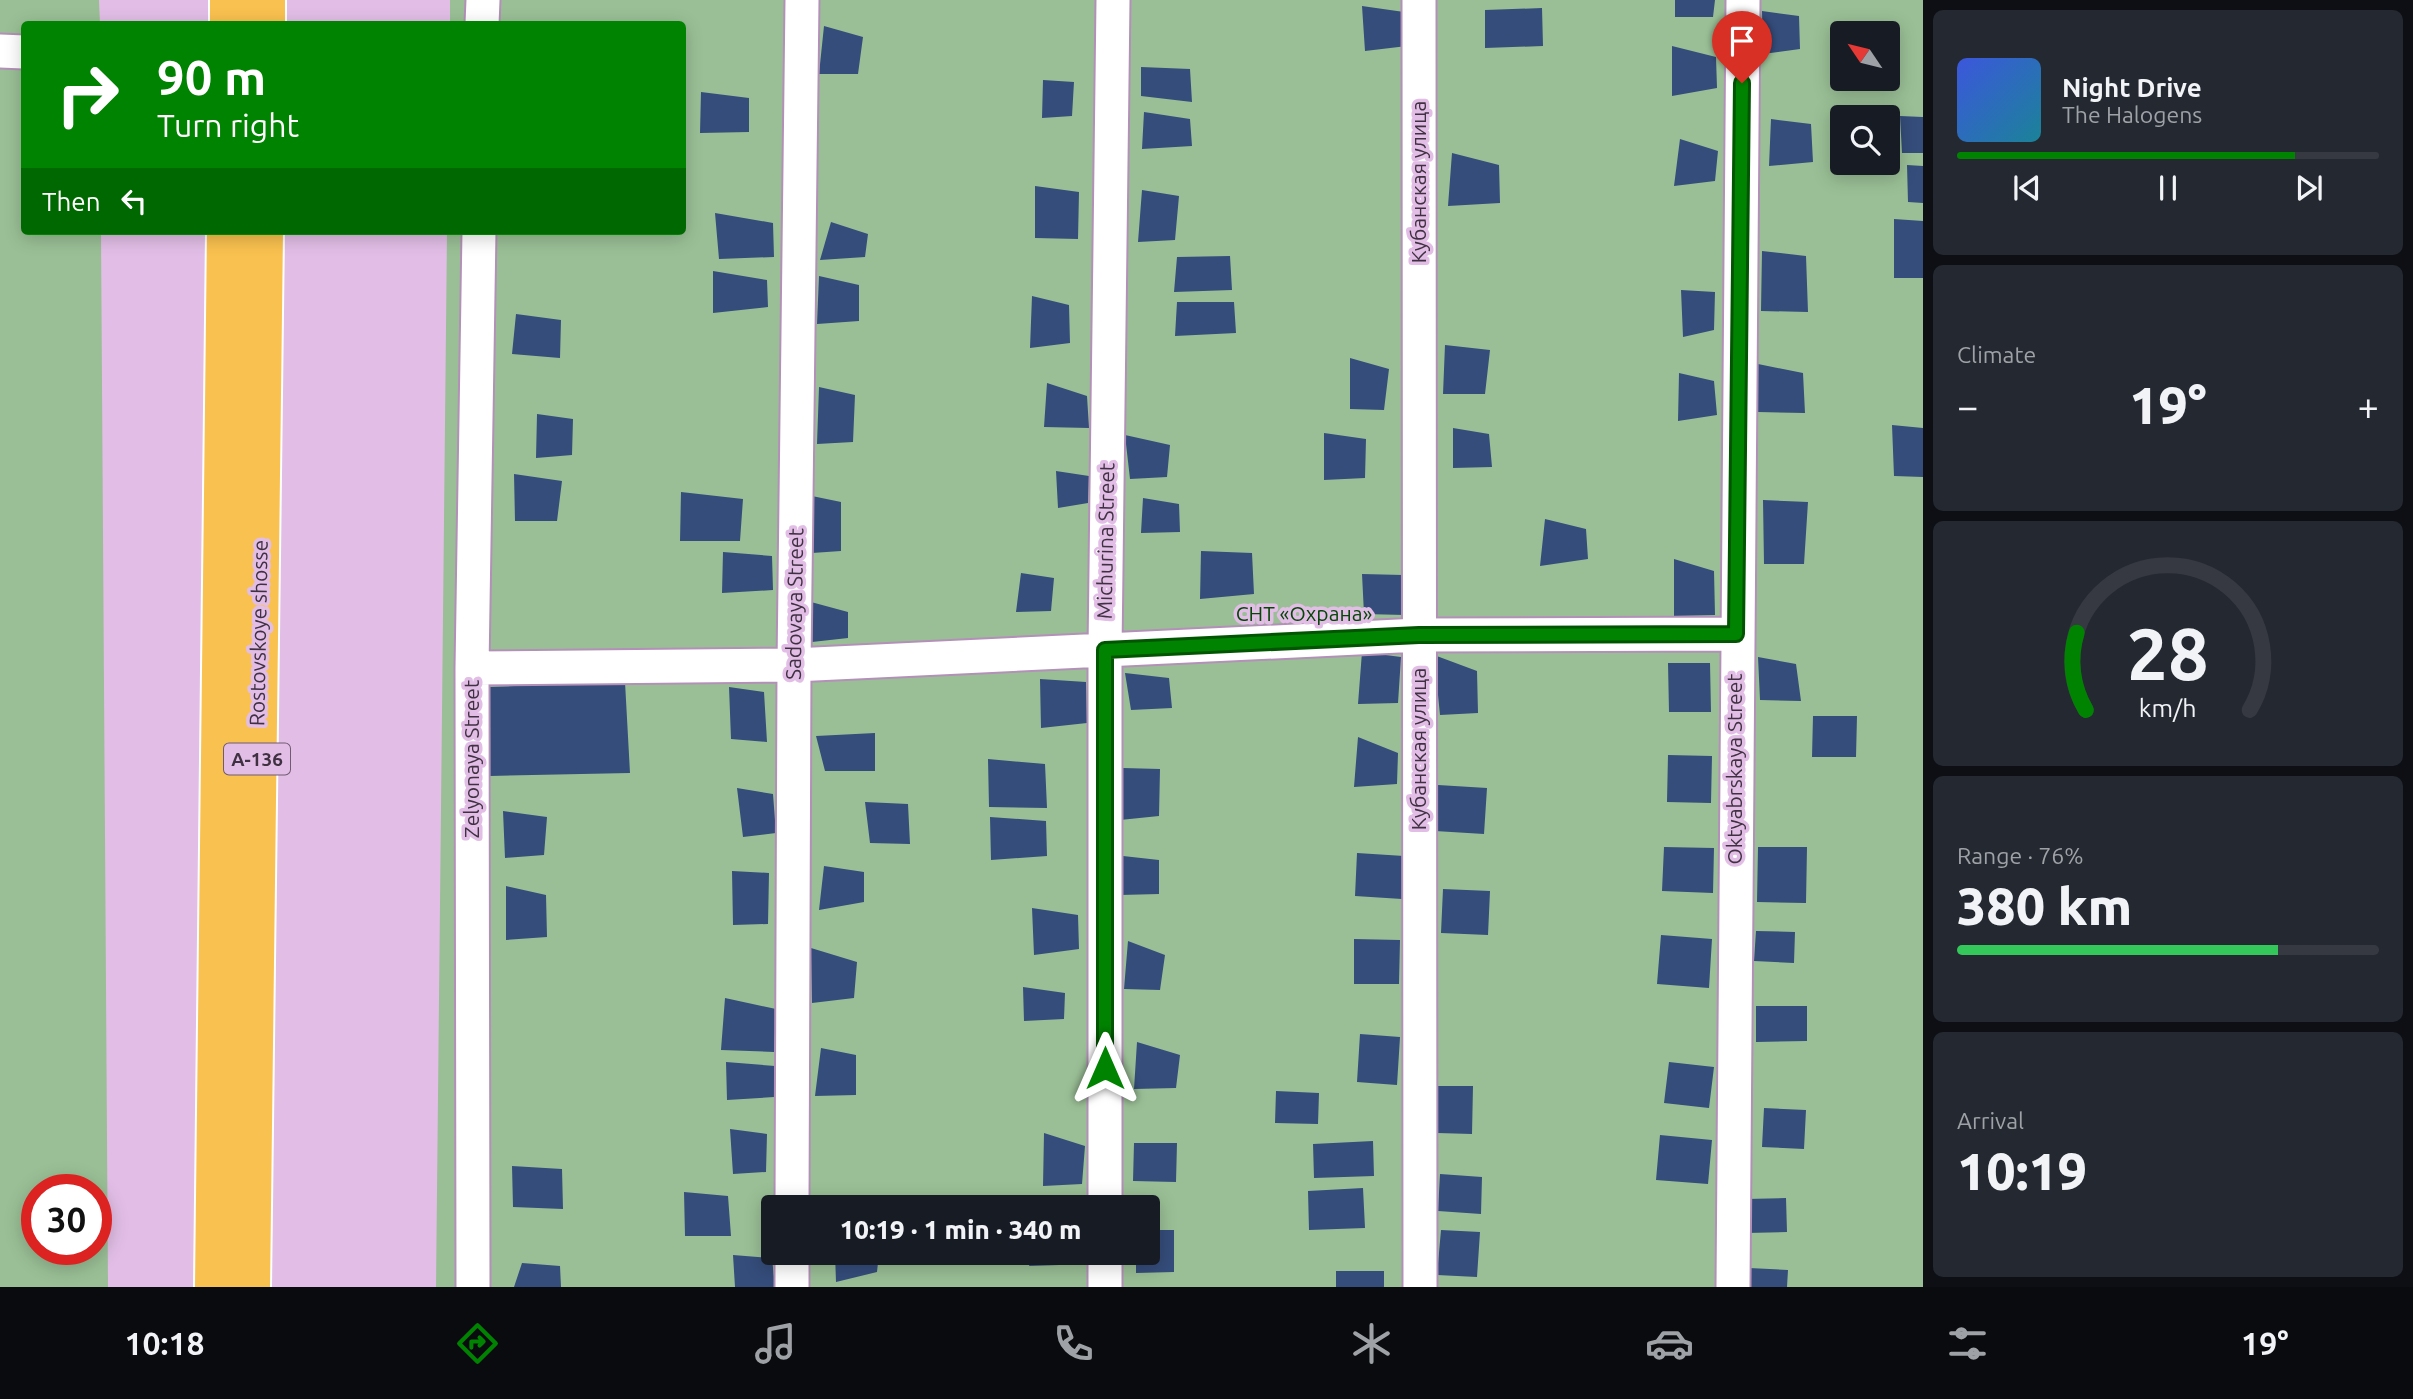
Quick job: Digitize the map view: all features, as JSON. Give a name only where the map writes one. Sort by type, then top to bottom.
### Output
[{"type":"highway","points":[[229,0],[229,21]]},
{"type":"highway","points":[[266,0],[266,21]]},
{"type":"highway","name":"Rostovskoye shosse","points":[[214,1287],[226,235]]},
{"type":"highway","name":"Rostovskoye shosse","points":[[251,1287],[264,235]]},
{"type":"street","points":[[482,21],[483,0]]},
{"type":"street","name":"Sadovaya Street","points":[[792,1195],[794,665],[802,0]]},
{"type":"street","name":"Michurina Street","points":[[1105,1195],[1105,650],[1113,0]]},
{"type":"street","name":"Кубанская улица","points":[[1419,0],[1420,1287]]},
{"type":"street","name":"Oktyabrskaya Street","points":[[1733,1287],[1743,0]]},
{"type":"street","points":[[0,51],[21,52]]},
{"type":"street","name":"Zelyonaya Street","points":[[472,1287],[472,668],[479,235]]},
{"type":"street","points":[[472,668],[794,665],[1419,635],[1736,634]]},
{"type":"street","points":[[792,1265],[792,1287]]},
{"type":"street","points":[[1105,1265],[1105,1287]]},
{"type":"green space","points":[[0,0],[99,0],[100,21],[21,21],[21,235],[101,235],[107,1174],[21,1174],[21,1265],[108,1265],[108,1287],[0,1287]]},
{"type":"green space","name":"СНТ «Охрана»","points":[[450,0],[1923,0],[1923,1287],[436,1287],[447,235],[686,235],[686,21],[450,21]]},
{"type":"building","points":[[1675,0],[1715,0],[1713,17],[1675,17]]},
{"type":"building","points":[[1362,6],[1404,12],[1407,46],[1365,51]]},
{"type":"building","points":[[1542,8],[1543,46],[1485,48],[1485,10]]},
{"type":"building","points":[[1762,11],[1799,16],[1800,49],[1763,54]]},
{"type":"building","points":[[824,26],[863,37],[858,74],[819,74]]},
{"type":"building","points":[[1672,46],[1716,57],[1717,88],[1672,96]]},
{"type":"building","points":[[1141,67],[1190,69],[1192,102],[1141,96]]},
{"type":"building","points":[[1043,80],[1074,82],[1072,116],[1042,118]]},
{"type":"building","points":[[701,92],[749,98],[749,132],[700,133]]},
{"type":"building","points":[[1144,112],[1190,119],[1192,146],[1142,149]]},
{"type":"building","points":[[1900,116],[1923,117],[1923,153],[1902,153]]},
{"type":"building","points":[[1771,119],[1811,124],[1813,162],[1769,166]]},
{"type":"building","points":[[1680,139],[1718,151],[1715,181],[1674,186]]},
{"type":"building","points":[[1452,153],[1499,165],[1500,203],[1448,206]]},
{"type":"building","points":[[1907,165],[1923,166],[1923,203],[1908,202]]},
{"type":"building","points":[[1035,186],[1079,192],[1078,239],[1035,238]]},
{"type":"building","points":[[1142,190],[1179,196],[1175,240],[1138,242]]},
{"type":"building","points":[[715,213],[773,223],[774,257],[719,259]]},
{"type":"building","points":[[1894,219],[1923,221],[1923,278],[1894,278]]},
{"type":"building","points":[[831,222],[868,234],[865,257],[820,260]]},
{"type":"building","points":[[1762,251],[1806,256],[1808,312],[1761,311]]},
{"type":"building","points":[[1230,256],[1232,290],[1174,292],[1177,257]]},
{"type":"building","points":[[713,271],[767,280],[768,307],[713,313]]},
{"type":"building","points":[[819,276],[859,285],[859,321],[817,324]]},
{"type":"building","points":[[1681,290],[1715,292],[1714,330],[1683,337]]},
{"type":"building","points":[[1032,296],[1069,305],[1070,343],[1030,348]]},
{"type":"building","points":[[1177,302],[1234,302],[1236,333],[1175,336]]},
{"type":"building","points":[[516,314],[561,320],[560,358],[512,354]]},
{"type":"building","points":[[1445,345],[1490,350],[1485,394],[1443,394]]},
{"type":"building","points":[[1350,358],[1389,369],[1384,410],[1350,409]]},
{"type":"building","points":[[1758,364],[1803,373],[1805,413],[1758,412]]},
{"type":"building","points":[[1679,373],[1714,381],[1717,415],[1678,421]]},
{"type":"building","points":[[1047,383],[1087,396],[1089,428],[1044,427]]},
{"type":"building","points":[[819,387],[855,395],[853,442],[817,444]]},
{"type":"building","points":[[537,414],[573,419],[572,455],[536,458]]},
{"type":"building","points":[[1892,425],[1923,428],[1923,477],[1894,476]]},
{"type":"building","points":[[1453,428],[1489,434],[1492,467],[1453,468]]},
{"type":"building","points":[[1324,433],[1366,439],[1365,478],[1324,480]]},
{"type":"building","points":[[1125,435],[1170,445],[1167,477],[1130,479]]},
{"type":"building","points":[[1056,471],[1089,476],[1088,503],[1058,508]]},
{"type":"building","points":[[514,474],[562,481],[557,521],[515,521]]},
{"type":"building","points":[[681,492],[743,499],[740,541],[680,541]]},
{"type":"building","points":[[812,496],[841,502],[841,551],[812,553]]},
{"type":"building","points":[[1143,498],[1179,504],[1180,532],[1141,533]]},
{"type":"building","points":[[1763,500],[1808,502],[1804,564],[1764,564]]},
{"type":"building","points":[[1545,519],[1586,529],[1588,559],[1540,566]]},
{"type":"building","points":[[1201,551],[1252,553],[1254,594],[1200,599]]},
{"type":"building","points":[[723,552],[772,556],[773,590],[722,593]]},
{"type":"building","points":[[1674,559],[1714,571],[1715,615],[1674,616]]},
{"type":"building","points":[[1021,573],[1054,578],[1051,611],[1016,612]]},
{"type":"building","points":[[1362,574],[1403,575],[1405,615],[1364,614]]},
{"type":"building","points":[[811,602],[848,612],[848,638],[812,642]]},
{"type":"building","points":[[1362,652],[1401,657],[1398,703],[1358,704]]},
{"type":"building","points":[[1434,655],[1477,671],[1478,713],[1440,715]]},
{"type":"building","points":[[1758,657],[1796,664],[1801,701],[1760,700]]},
{"type":"building","points":[[1668,663],[1710,663],[1711,712],[1669,712]]},
{"type":"building","points":[[1125,673],[1169,678],[1172,708],[1131,710]]},
{"type":"building","points":[[1040,679],[1086,682],[1087,723],[1041,728]]},
{"type":"building","points":[[625,682],[630,773],[490,776],[488,687]]},
{"type":"building","points":[[729,687],[764,692],[767,742],[731,739]]},
{"type":"building","points":[[1813,716],[1857,716],[1856,757],[1812,757]]},
{"type":"building","points":[[875,733],[875,771],[825,771],[816,736]]},
{"type":"building","points":[[1358,737],[1398,753],[1397,784],[1354,787]]},
{"type":"building","points":[[1668,755],[1712,756],[1711,803],[1667,802]]},
{"type":"building","points":[[988,759],[1045,764],[1047,808],[989,807]]},
{"type":"building","points":[[1123,768],[1160,769],[1159,816],[1120,820]]},
{"type":"building","points":[[1438,785],[1487,788],[1484,834],[1435,831]]},
{"type":"building","points":[[737,788],[773,794],[776,833],[743,837]]},
{"type":"building","points":[[865,802],[908,804],[910,844],[870,843]]},
{"type":"building","points":[[503,811],[547,817],[544,855],[505,858]]},
{"type":"building","points":[[990,817],[1046,821],[1047,856],[991,860]]},
{"type":"building","points":[[1664,847],[1714,848],[1713,893],[1662,891]]},
{"type":"building","points":[[1758,847],[1807,847],[1806,903],[1757,902]]},
{"type":"building","points":[[1357,853],[1404,856],[1402,899],[1355,896]]},
{"type":"building","points":[[1123,856],[1159,860],[1159,894],[1120,895]]},
{"type":"building","points":[[824,866],[864,872],[864,902],[819,910]]},
{"type":"building","points":[[732,871],[769,873],[768,924],[733,925]]},
{"type":"building","points":[[506,886],[546,895],[547,937],[506,940]]},
{"type":"building","points":[[1443,889],[1490,891],[1488,935],[1441,933]]},
{"type":"building","points":[[1032,908],[1078,915],[1079,949],[1034,955]]},
{"type":"building","points":[[1756,931],[1795,932],[1794,963],[1754,961]]},
{"type":"building","points":[[1661,935],[1712,939],[1709,988],[1657,984]]},
{"type":"building","points":[[1354,939],[1400,940],[1399,984],[1354,984]]},
{"type":"building","points":[[1128,941],[1165,955],[1160,990],[1124,989]]},
{"type":"building","points":[[811,948],[857,962],[854,998],[812,1003]]},
{"type":"building","points":[[1023,987],[1065,993],[1064,1019],[1024,1021]]},
{"type":"building","points":[[725,998],[776,1009],[774,1052],[721,1050]]},
{"type":"building","points":[[1756,1006],[1807,1006],[1807,1041],[1756,1042]]},
{"type":"building","points":[[1360,1034],[1400,1037],[1397,1085],[1357,1082]]},
{"type":"building","points":[[1137,1042],[1180,1055],[1176,1088],[1134,1089]]},
{"type":"building","points":[[821,1048],[856,1055],[856,1095],[815,1096]]},
{"type":"building","points":[[726,1062],[775,1066],[774,1097],[727,1100]]},
{"type":"building","points":[[1669,1062],[1714,1067],[1709,1108],[1664,1103]]},
{"type":"building","points":[[1438,1086],[1473,1086],[1472,1134],[1437,1133]]},
{"type":"building","points":[[1276,1091],[1319,1093],[1318,1124],[1275,1123]]},
{"type":"building","points":[[1764,1108],[1806,1110],[1804,1149],[1762,1147]]},
{"type":"building","points":[[730,1129],[767,1134],[766,1172],[733,1174]]},
{"type":"building","points":[[1044,1133],[1085,1146],[1082,1184],[1043,1186]]},
{"type":"building","points":[[1660,1135],[1712,1140],[1708,1184],[1656,1180]]},
{"type":"building","points":[[1373,1141],[1374,1176],[1314,1178],[1313,1144]]},
{"type":"building","points":[[1134,1143],[1177,1143],[1176,1182],[1133,1181]]},
{"type":"building","points":[[512,1166],[562,1169],[563,1209],[513,1207]]},
{"type":"building","points":[[1440,1174],[1482,1177],[1481,1214],[1438,1211]]},
{"type":"building","points":[[1363,1188],[1365,1228],[1309,1230],[1308,1191]]},
{"type":"building","points":[[684,1192],[728,1196],[731,1236],[685,1236]]},
{"type":"building","points":[[1786,1198],[1787,1232],[1746,1233],[1746,1199]]},
{"type":"building","points":[[1160,1230],[1174,1230],[1174,1272],[1136,1273],[1136,1265],[1160,1265]]},
{"type":"building","points":[[1441,1230],[1480,1232],[1477,1277],[1437,1275]]},
{"type":"building","points":[[733,1255],[761,1257],[761,1265],[773,1265],[775,1287],[735,1287]]},
{"type":"building","points":[[522,1263],[560,1266],[561,1287],[514,1287]]},
{"type":"building","points":[[835,1265],[878,1265],[877,1272],[836,1282]]},
{"type":"building","points":[[1749,1268],[1788,1270],[1787,1287],[1748,1287]]},
{"type":"building","points":[[1336,1271],[1384,1271],[1384,1287],[1336,1287]]},
{"type":"route","points":[[1105,1068],[1105,650],[1419,635],[1736,634],[1742,83]]}]
